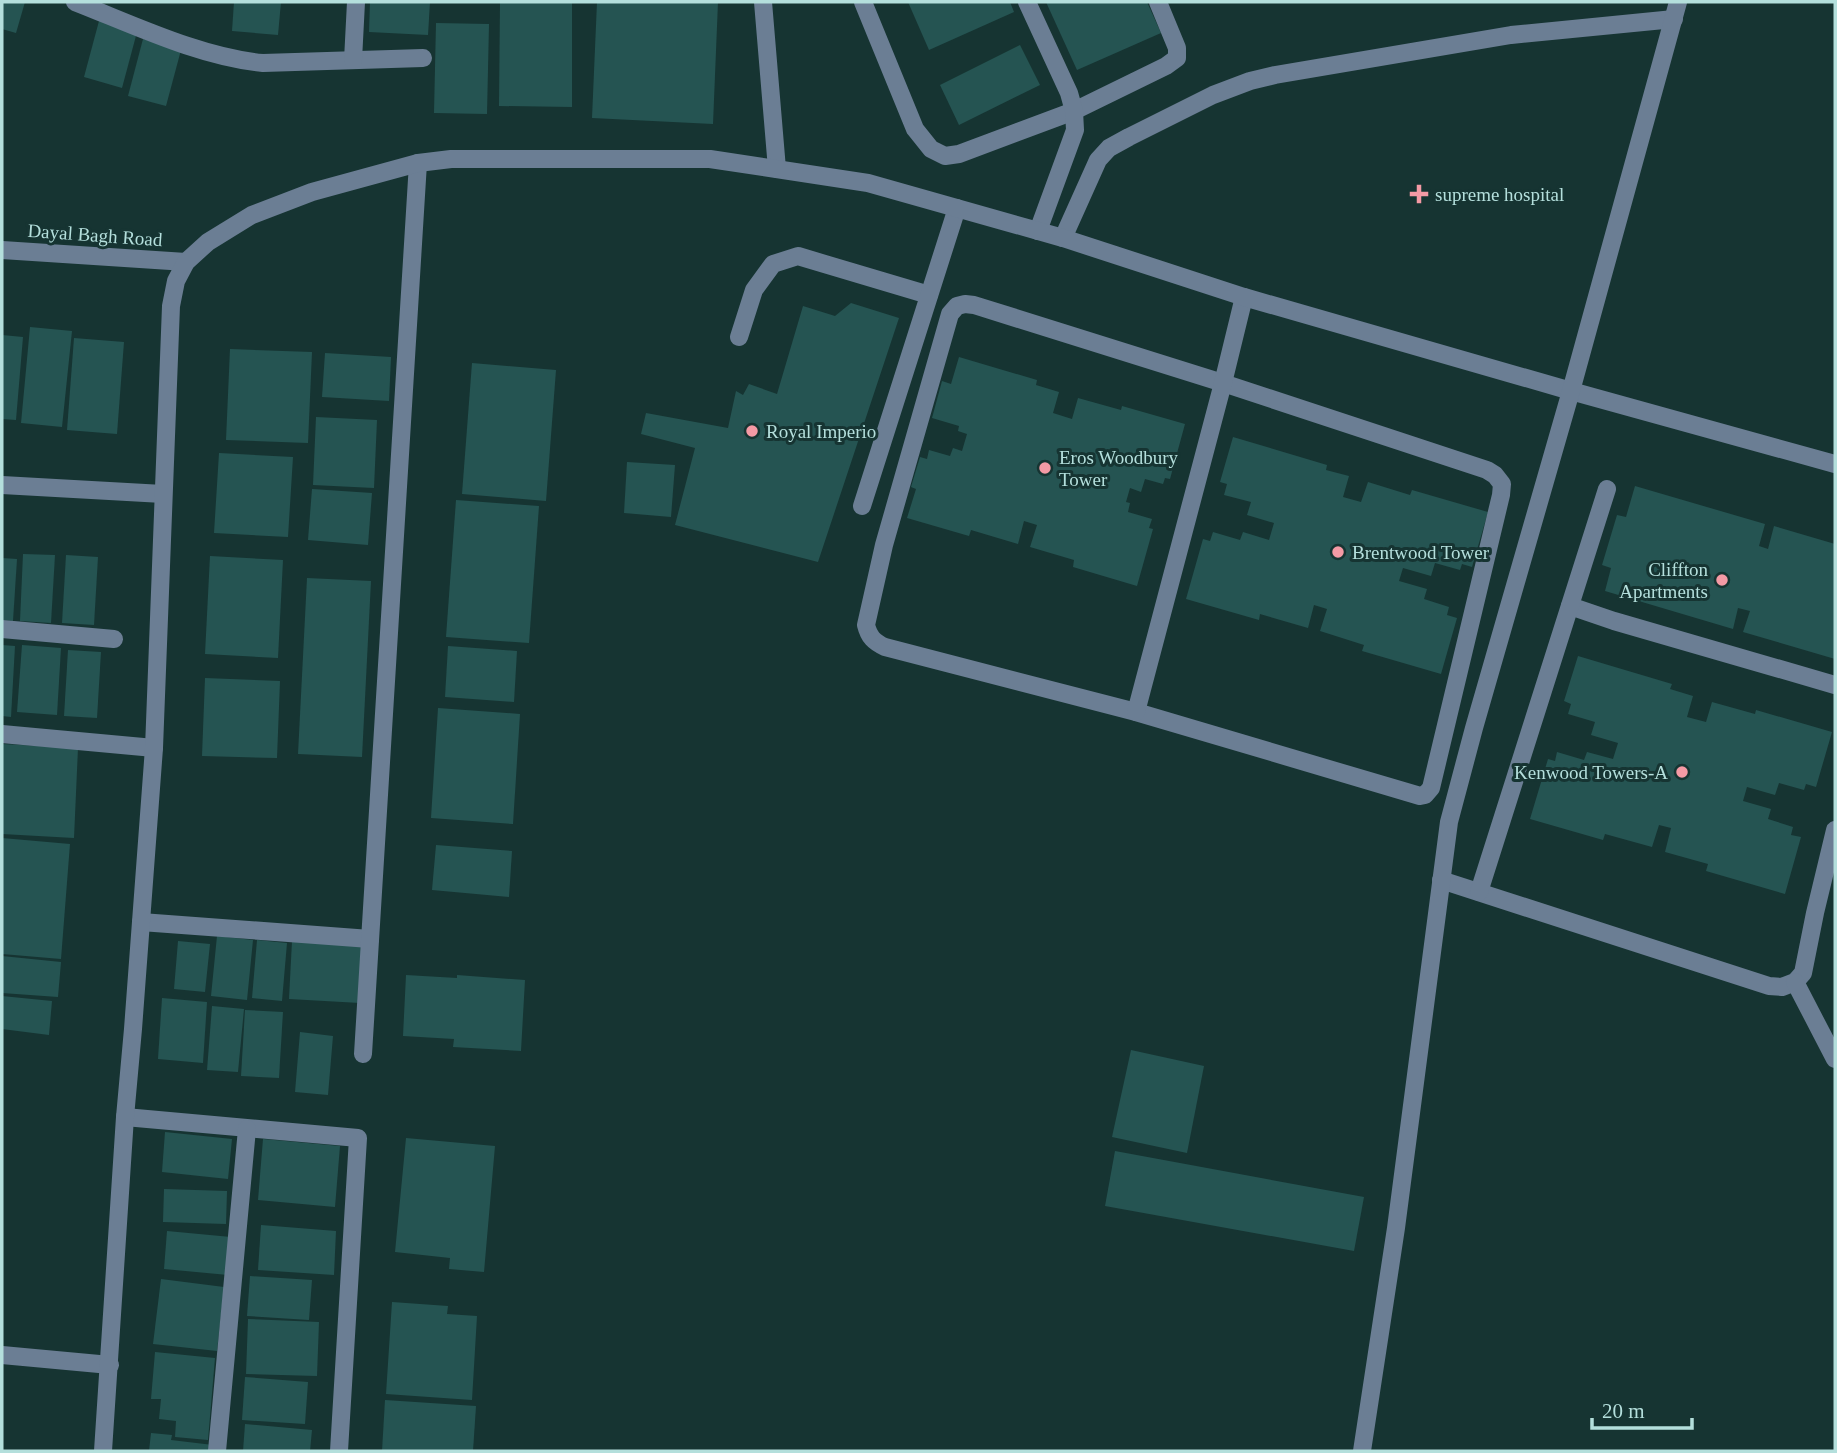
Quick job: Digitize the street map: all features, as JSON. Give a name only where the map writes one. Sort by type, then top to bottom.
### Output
[{"type":"street","points":[[75,2],[211,53],[237,60],[263,63],[423,58]]},
{"type":"street","points":[[354,60],[356,2]]},
{"type":"street","points":[[763,2],[777,169]]},
{"type":"street","points":[[863,2],[915,129],[931,149],[945,156],[959,154],[1074,111],[1166,66],[1177,58],[1177,48],[1158,2]]},
{"type":"street","points":[[1027,2],[1069,93],[1074,111],[1074,130],[1038,231]]},
{"type":"street","points":[[1063,238],[1098,160],[1110,148],[1213,95],[1250,81],[1511,35],[1676,10],[1449,822],[1396,1228],[1362,1451]]},
{"type":"street","points":[[103,1451],[125,1117],[154,748],[171,306],[176,281],[186,262],[208,242],[252,215],[312,192],[418,163],[451,159],[710,159],[868,183],[1063,238],[1244,297],[1835,464]]},
{"type":"street","points":[[363,1054],[418,163]]},
{"type":"street","points":[[862,506],[957,208]]},
{"type":"street","name":"Dayal Bagh Road","points":[[2,250],[186,262]]},
{"type":"street","points":[[739,337],[754,290],[773,264],[797,256],[929,295]]},
{"type":"street","points":[[1136,712],[1244,297]]},
{"type":"street","points":[[974,305],[1223,383],[1487,470],[1502,484],[1432,788],[1425,795],[1420,796],[1136,712],[885,647],[875,642],[868,634],[866,625],[884,545],[950,314],[957,306],[974,305]]},
{"type":"street","points":[[2,485],[163,494]]},
{"type":"street","points":[[1479,892],[1607,489]]},
{"type":"street","points":[[1570,606],[1835,685]]},
{"type":"street","points":[[2,629],[114,639]]},
{"type":"street","points":[[2,734],[154,748]]},
{"type":"street","points":[[1441,880],[1769,986],[1782,987],[1795,982],[1803,972],[1835,830]]},
{"type":"street","points":[[1815,913],[1835,902]]},
{"type":"street","points":[[142,922],[370,939]]},
{"type":"street","points":[[1795,982],[1835,1059]]},
{"type":"street","points":[[125,1117],[358,1138],[339,1451]]},
{"type":"street","points":[[217,1451],[247,1129]]},
{"type":"street","points":[[2,1354],[110,1365]]},
{"type":"building","points":[[2,2],[25,2],[16,33],[2,29]]},
{"type":"building","points":[[234,2],[281,2],[278,35],[232,31]]},
{"type":"building","points":[[370,2],[430,2],[428,35],[369,32]]},
{"type":"building","points":[[500,2],[572,2],[572,107],[499,106]]},
{"type":"building","points":[[597,2],[718,2],[713,124],[592,118]]},
{"type":"building","points":[[908,2],[1010,2],[1014,12],[929,50]]},
{"type":"building","points":[[1046,2],[1147,2],[1161,33],[1077,70]]},
{"type":"building","points":[[99,21],[137,32],[122,88],[84,77]]},
{"type":"building","points":[[436,23],[489,24],[487,114],[434,113]]},
{"type":"building","points":[[143,39],[181,50],[166,106],[128,96]]},
{"type":"building","points":[[1020,45],[1040,85],[959,125],[940,85]]},
{"type":"building","name":"Royal Imperio","points":[[851,303],[899,318],[818,562],[675,525],[695,448],[641,434],[646,413],[728,428],[736,391],[743,395],[749,384],[777,394],[803,306],[835,316]]},
{"type":"building","points":[[30,327],[72,331],[62,427],[21,423]]},
{"type":"building","points":[[2,335],[23,337],[16,420],[2,419]]},
{"type":"building","points":[[74,338],[124,342],[117,434],[67,430]]},
{"type":"building","points":[[230,349],[312,352],[308,443],[226,440]]},
{"type":"building","points":[[325,353],[391,357],[389,401],[322,397]]},
{"type":"building","name":"Eros Woodbury Tower","points":[[959,357],[1037,380],[1036,385],[1059,392],[1053,413],[1072,419],[1078,398],[1121,410],[1122,406],[1185,424],[1170,479],[1165,478],[1163,484],[1145,479],[1141,492],[1130,488],[1126,502],[1130,503],[1128,512],[1152,519],[1149,528],[1153,529],[1137,586],[1073,567],[1074,560],[1030,547],[1037,525],[1024,521],[1018,544],[971,530],[969,536],[907,518],[916,489],[911,487],[920,457],[927,459],[929,450],[950,456],[953,448],[962,451],[967,434],[958,431],[959,426],[932,418],[942,381],[951,384]]},
{"type":"building","points":[[472,363],[556,370],[546,501],[462,494]]},
{"type":"building","points":[[316,417],[377,420],[374,488],[313,485]]},
{"type":"building","name":"Brentwood Tower","points":[[1233,437],[1327,465],[1326,470],[1349,476],[1343,497],[1361,502],[1368,482],[1410,495],[1412,490],[1488,512],[1472,567],[1462,564],[1460,570],[1435,563],[1431,576],[1403,568],[1399,581],[1427,589],[1424,599],[1449,607],[1447,615],[1457,618],[1441,674],[1362,651],[1364,645],[1320,631],[1327,609],[1314,605],[1308,628],[1260,614],[1259,620],[1186,599],[1203,539],[1210,541],[1213,532],[1240,540],[1243,532],[1269,540],[1274,523],[1247,515],[1251,502],[1224,495],[1227,484],[1220,482]]},
{"type":"building","points":[[219,453],[293,457],[288,537],[214,533]]},
{"type":"building","points":[[627,462],[675,465],[671,517],[624,513]]},
{"type":"building","name":"Cliffton Apartments","points":[[1635,486],[1765,524],[1759,546],[1768,549],[1774,526],[1835,544],[1835,659],[1743,632],[1750,611],[1738,608],[1733,629],[1605,591],[1611,568],[1602,565],[1617,515],[1626,517]]},
{"type":"building","points":[[312,489],[372,493],[368,545],[308,540]]},
{"type":"building","points":[[456,500],[539,506],[529,643],[446,637]]},
{"type":"building","points":[[23,554],[55,555],[51,623],[20,621]]},
{"type":"building","points":[[66,555],[98,557],[94,625],[62,623]]},
{"type":"building","points":[[210,556],[283,560],[278,658],[205,654]]},
{"type":"building","points":[[2,558],[17,559],[13,621],[2,620]]},
{"type":"building","points":[[307,578],[371,581],[362,757],[298,754]]},
{"type":"building","points":[[2,645],[15,646],[11,717],[2,716]]},
{"type":"building","points":[[22,645],[61,648],[57,715],[17,712]]},
{"type":"building","points":[[448,646],[517,651],[514,702],[445,697]]},
{"type":"building","points":[[68,650],[101,652],[97,718],[64,716]]},
{"type":"building","name":"Kenwood Towers-A","points":[[1578,656],[1672,684],[1670,689],[1693,696],[1687,717],[1706,722],[1712,702],[1755,714],[1756,710],[1832,732],[1816,787],[1806,784],[1804,790],[1779,783],[1775,795],[1747,787],[1743,801],[1771,809],[1768,819],[1793,827],[1791,835],[1801,837],[1785,894],[1706,871],[1708,864],[1665,852],[1671,828],[1659,825],[1652,847],[1605,834],[1603,840],[1530,819],[1548,759],[1555,761],[1557,752],[1584,760],[1587,752],[1613,759],[1618,743],[1591,735],[1595,722],[1568,714],[1571,704],[1564,701]]},
{"type":"building","points":[[205,678],[280,681],[277,758],[202,756]]},
{"type":"building","points":[[438,708],[520,714],[513,824],[431,818]]},
{"type":"building","points":[[2,744],[78,748],[74,838],[2,834]]},
{"type":"building","points":[[2,838],[70,844],[61,959],[2,954]]},
{"type":"building","points":[[436,845],[512,851],[509,897],[432,890]]},
{"type":"building","points":[[217,936],[253,940],[247,1000],[211,996]]},
{"type":"building","points":[[257,940],[287,943],[282,1001],[252,998]]},
{"type":"building","points":[[178,941],[210,944],[205,992],[174,989]]},
{"type":"building","points":[[292,941],[363,944],[360,1003],[289,999]]},
{"type":"building","points":[[2,956],[61,962],[58,997],[2,993]]},
{"type":"building","points":[[406,975],[457,978],[457,975],[525,980],[521,1051],[453,1047],[454,1039],[403,1036]]},
{"type":"building","points":[[2,996],[52,1001],[49,1035],[2,1029]]},
{"type":"building","points":[[162,998],[207,1002],[203,1063],[158,1059]]},
{"type":"building","points":[[212,1006],[244,1009],[238,1072],[207,1070]]},
{"type":"building","points":[[245,1010],[283,1012],[279,1078],[241,1076]]},
{"type":"building","points":[[300,1032],[333,1036],[328,1095],[295,1092]]},
{"type":"building","points":[[1131,1050],[1204,1066],[1187,1153],[1112,1137]]},
{"type":"building","points":[[165,1132],[232,1139],[228,1179],[162,1172]]},
{"type":"building","points":[[406,1138],[495,1146],[484,1272],[449,1269],[450,1258],[395,1252]]},
{"type":"building","points":[[263,1139],[340,1146],[335,1207],[258,1200]]},
{"type":"building","points":[[1115,1151],[1364,1197],[1354,1251],[1105,1206]]},
{"type":"building","points":[[164,1189],[227,1191],[226,1224],[163,1222]]},
{"type":"building","points":[[261,1225],[336,1231],[334,1275],[258,1270]]},
{"type":"building","points":[[167,1231],[231,1237],[228,1275],[164,1269]]},
{"type":"building","points":[[250,1276],[312,1280],[309,1320],[247,1316]]},
{"type":"building","points":[[161,1279],[224,1287],[217,1351],[153,1344]]},
{"type":"building","points":[[392,1302],[448,1306],[447,1314],[477,1316],[472,1400],[386,1394]]},
{"type":"building","points":[[248,1319],[319,1322],[317,1376],[246,1374]]},
{"type":"building","points":[[155,1352],[215,1358],[208,1440],[175,1437],[176,1421],[159,1419],[161,1399],[151,1399]]},
{"type":"building","points":[[245,1377],[308,1382],[305,1424],[242,1420]]},
{"type":"building","points":[[385,1400],[476,1406],[473,1451],[382,1451]]},
{"type":"building","points":[[245,1424],[312,1430],[310,1451],[243,1451]]},
{"type":"building","points":[[151,1433],[172,1435],[171,1440],[213,1445],[212,1451],[149,1451]]},
{"type":"place","name":"supreme hospital","points":[[1419,194]]},
{"type":"place","name":"Royal Imperio","points":[[752,431]]},
{"type":"place","name":"Eros Woodbury Tower","points":[[1045,468]]},
{"type":"place","name":"Brentwood Tower","points":[[1338,552]]},
{"type":"place","name":"Cliffton Apartments","points":[[1722,580]]},
{"type":"place","name":"Kenwood Towers-A","points":[[1682,772]]}]
